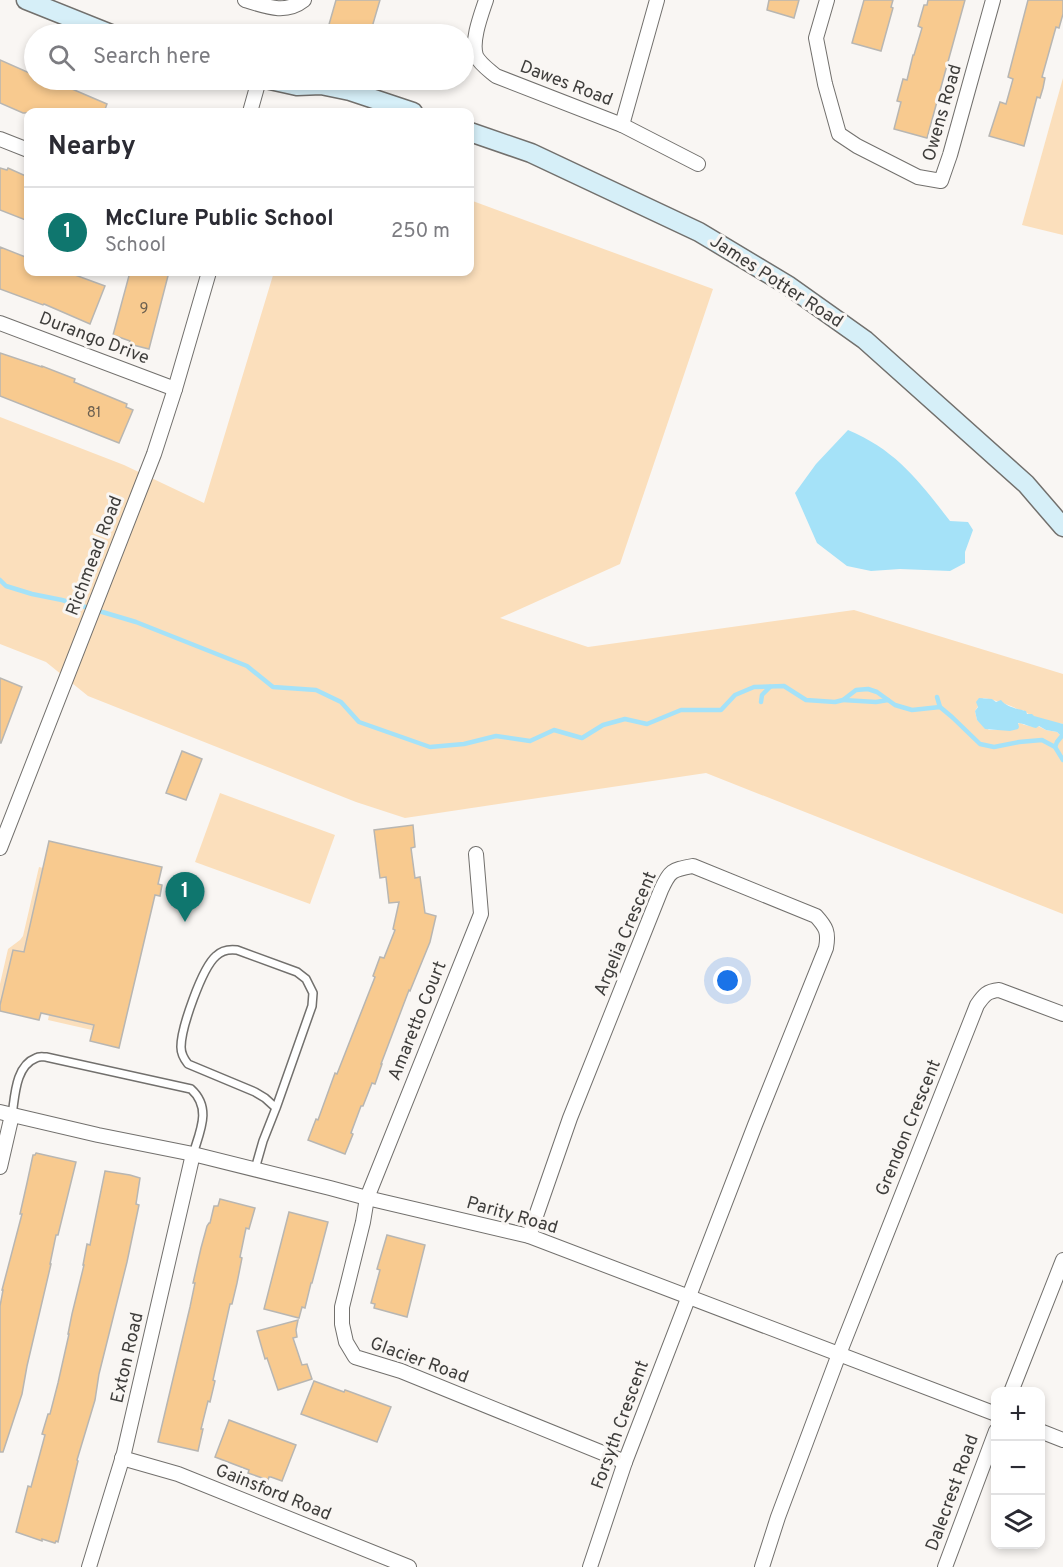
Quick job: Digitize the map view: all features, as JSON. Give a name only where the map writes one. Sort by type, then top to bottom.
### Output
[{"type":"main road","points":[[26,0],[86,24]]},
{"type":"main road","points":[[346,90],[401,108]]},
{"type":"main road","name":"James Potter Road","points":[[474,133],[531,153],[699,232],[789,285],[865,340],[1026,484],[1063,527]]},
{"type":"street","points":[[245,0],[276,9],[288,8],[303,0]]},
{"type":"street","name":"Dawes Road","points":[[486,0],[475,47],[477,57],[496,76],[622,125],[698,164]]},
{"type":"street","points":[[622,125],[657,0]]},
{"type":"street","name":"Owens Road","points":[[827,0],[816,38],[825,84],[839,134],[857,146],[918,177],[941,181],[954,144],[993,0]]},
{"type":"street","points":[[251,108],[256,90]]},
{"type":"street","points":[[0,139],[24,148]]},
{"type":"street","name":"Richmead Road","points":[[0,848],[154,454],[208,276]]},
{"type":"street","name":"Durango Drive","points":[[0,323],[175,390]]},
{"type":"street","name":"Amaretto Court","points":[[367,1198],[481,914],[476,854]]},
{"type":"street","name":"Argelia Crescent","points":[[529,1236],[570,1118],[661,890],[668,875],[677,869],[693,866],[816,916],[824,925],[828,938],[688,1297]]},
{"type":"street","name":"Grendon Crescent","points":[[839,1354],[977,1005],[984,995],[990,991],[999,990],[1063,1014]]},
{"type":"street","points":[[0,1167],[6,1113]]},
{"type":"street","name":"Parity Road","points":[[6,1113],[193,1154],[529,1236],[991,1412]]},
{"type":"street","name":"Exton Road","points":[[89,1567],[122,1458],[193,1154]]},
{"type":"street","name":"Glacier Road","points":[[367,1198],[342,1307],[342,1324],[346,1342],[355,1358],[401,1371],[625,1462]]},
{"type":"street","points":[[1013,1387],[1063,1260]]},
{"type":"street","name":"Forsyth Crescent","points":[[590,1567],[625,1462],[688,1297]]},
{"type":"street","points":[[762,1567],[778,1517],[839,1354]]},
{"type":"street","points":[[1045,1433],[1063,1440]]},
{"type":"street","name":"Dalecrest Road","points":[[945,1567],[992,1441]]},
{"type":"street","name":"Gainsford Road","points":[[122,1458],[178,1474],[409,1567]]},
{"type":"lane","points":[[255,1169],[312,1006],[313,993],[306,979],[297,972],[229,949],[214,957],[207,968],[186,1020],[181,1051],[188,1064],[255,1092],[276,1108]]},
{"type":"lane","points":[[6,1113],[20,1074],[28,1063],[36,1058],[57,1059],[191,1089],[198,1095],[203,1106],[203,1119],[193,1154]]},
{"type":"shaded area","points":[[1063,78],[1063,235],[1022,225]]},
{"type":"shaded area","points":[[474,201],[713,289],[620,564],[500,618],[588,647],[854,610],[1063,674],[1063,724],[983,698],[975,711],[977,720],[989,730],[1002,730],[1020,723],[1057,732],[1063,738],[1063,914],[706,773],[405,818],[356,802],[88,696],[46,662],[0,644],[0,417],[124,465],[204,503],[273,276],[474,276]]},
{"type":"shaded area","points":[[220,793],[335,835],[310,904],[195,862]]},
{"type":"shaded area","points":[[39,867],[43,868],[24,952],[13,950],[0,1005],[0,984],[8,949],[23,936]]},
{"type":"shaded area","points":[[49,1015],[94,1025],[92,1030],[48,1020]]},
{"type":"water","points":[[848,430],[880,447],[893,457],[917,480],[950,521],[968,522],[973,530],[965,552],[965,563],[950,571],[900,569],[871,571],[847,566],[817,543],[795,493],[816,464]]},
{"type":"water","points":[[979,698],[992,699],[996,702],[1001,700],[1009,706],[1026,711],[1027,714],[1063,724],[1063,738],[1057,732],[1020,723],[1018,723],[1018,729],[1010,731],[985,729],[977,720],[975,711]]},
{"type":"building","points":[[336,0],[380,0],[373,24],[329,24]]},
{"type":"building","points":[[769,0],[799,0],[794,18],[767,10]]},
{"type":"building","points":[[864,0],[893,0],[891,7],[893,8],[881,51],[852,43]]},
{"type":"building","points":[[928,0],[965,0],[927,138],[894,129],[901,102],[897,101],[903,79],[907,80],[922,28],[918,26],[924,5],[927,5]]},
{"type":"building","points":[[1028,0],[1063,0],[1063,14],[1059,28],[1056,27],[1042,77],[1045,78],[1043,88],[1040,98],[1037,97],[1024,146],[989,136],[1000,102],[1006,104],[1013,79],[1008,77]]},
{"type":"building","points":[[0,60],[24,71],[24,90],[74,90],[107,104],[106,108],[24,108],[23,113],[0,103]]},
{"type":"building","points":[[0,168],[7,170],[8,168],[24,175],[24,219],[0,210]]},
{"type":"building","points":[[0,247],[24,256],[24,276],[78,276],[105,286],[90,324],[44,304],[0,289]]},
{"type":"building","points":[[129,276],[168,276],[149,349],[129,344],[130,341],[113,335]]},
{"type":"building","points":[[0,353],[75,379],[74,382],[127,404],[126,407],[133,410],[119,443],[0,396]]},
{"type":"building","points":[[0,678],[22,687],[1,743],[0,743]]},
{"type":"building","points":[[182,751],[202,759],[186,800],[166,793]]},
{"type":"building","points":[[413,825],[415,847],[411,848],[415,878],[420,877],[425,913],[436,916],[430,942],[409,990],[375,1084],[372,1083],[363,1106],[361,1106],[345,1154],[308,1140],[335,1073],[337,1074],[375,977],[373,976],[380,957],[384,958],[395,930],[393,929],[399,902],[389,903],[386,877],[380,878],[374,830]]},
{"type":"building","points":[[49,841],[162,867],[158,884],[162,885],[160,896],[155,895],[119,1048],[90,1041],[94,1025],[41,1013],[39,1020],[0,1011],[13,950],[24,952]]},
{"type":"building","points":[[36,1153],[76,1162],[58,1235],[56,1235],[22,1394],[3,1452],[0,1452],[0,1306],[22,1214],[20,1214],[33,1155]]},
{"type":"building","points":[[105,1171],[140,1178],[136,1204],[139,1205],[99,1374],[95,1400],[77,1460],[58,1542],[55,1543],[16,1532],[28,1486],[31,1487],[45,1435],[42,1434],[58,1383]]},
{"type":"building","points":[[220,1199],[255,1208],[249,1229],[246,1228],[237,1283],[232,1304],[230,1304],[198,1451],[158,1442],[190,1307],[201,1248],[214,1206],[218,1206]]},
{"type":"building","points":[[289,1212],[328,1222],[305,1308],[302,1307],[299,1318],[264,1309]]},
{"type":"building","points":[[387,1235],[425,1245],[407,1317],[374,1308],[375,1304],[371,1303],[380,1270],[377,1269]]},
{"type":"building","points":[[298,1320],[297,1337],[293,1338],[302,1365],[307,1364],[312,1379],[278,1390],[267,1358],[265,1359],[257,1331]]},
{"type":"building","points":[[314,1381],[391,1407],[377,1442],[301,1414]]},
{"type":"building","points":[[229,1420],[296,1445],[282,1481],[271,1477],[268,1480],[248,1473],[249,1470],[215,1457]]},
{"type":"waterway","points":[[0,580],[6,586],[136,622],[247,666],[273,687],[316,690],[341,702],[359,722],[430,747],[464,744],[496,736],[530,741],[554,730],[582,738],[603,725],[625,719],[647,724],[681,710],[721,710],[735,695],[754,687],[784,686],[806,700],[835,702],[843,700],[856,690],[868,689],[877,692],[895,705],[912,710],[940,707],[980,744],[994,747],[1042,740],[1055,747],[1063,760]]},
{"type":"waterway","points":[[761,702],[762,695],[770,687]]},
{"type":"waterway","points":[[937,697],[940,707]]},
{"type":"waterway","points":[[843,700],[876,702],[888,700]]},
{"type":"waterway","points":[[1055,747],[1061,737]]},
{"type":"place","name":"McClure Public School","points":[[185,922]]}]
